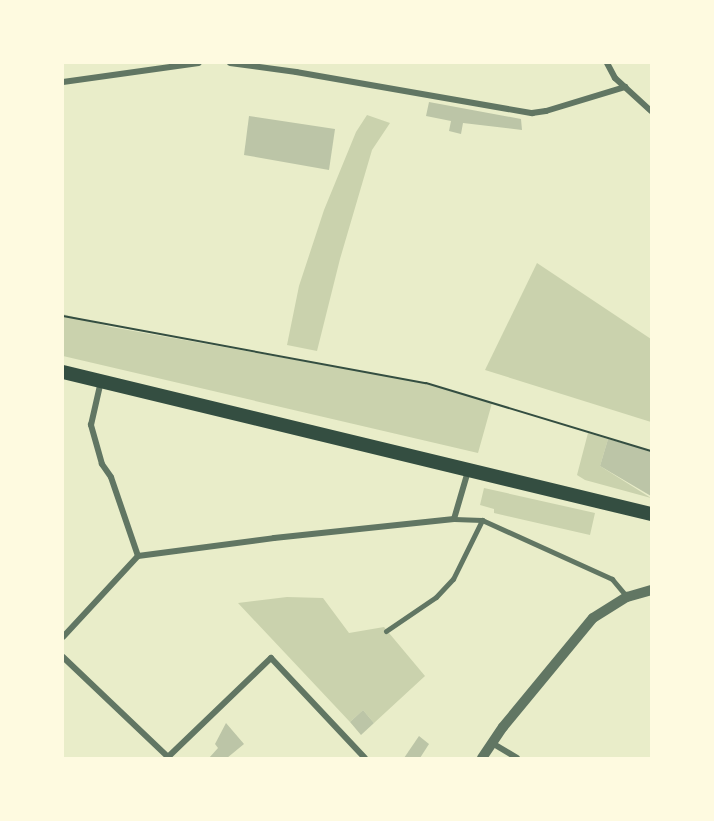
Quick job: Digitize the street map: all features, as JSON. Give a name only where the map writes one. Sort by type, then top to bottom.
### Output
[{"type":"main road","points":[[63,372],[651,514]]},
{"type":"street","points":[[63,82],[198,63]]},
{"type":"street","points":[[230,63],[532,113],[546,111],[625,87]]},
{"type":"street","points":[[607,63],[615,78],[651,111]]},
{"type":"street","points":[[101,381],[91,426],[102,464],[111,477],[138,556]]},
{"type":"street","points":[[454,519],[468,469]]},
{"type":"street","points":[[63,637],[138,556],[274,538],[454,519],[482,520],[612,579],[627,597]]},
{"type":"street","points":[[386,631],[435,597],[453,579],[482,520]]},
{"type":"street","points":[[482,758],[587,624],[600,611],[627,597],[651,590]]},
{"type":"street","points":[[63,657],[169,758],[271,658],[365,758]]},
{"type":"street","points":[[492,743],[517,758]]},
{"type":"path","points":[[63,316],[426,383],[651,451]]},
{"type":"green space","points":[[367,115],[390,123],[372,150],[340,259],[317,351],[287,345],[299,286],[324,210],[356,132]]},
{"type":"green space","points":[[537,263],[651,339],[651,422],[485,370]]},
{"type":"green space","points":[[63,314],[111,327],[426,383],[492,403],[478,453],[63,356]]},
{"type":"green space","points":[[588,433],[608,439],[600,466],[651,498],[585,480],[577,475]]},
{"type":"green space","points":[[484,488],[595,513],[590,535],[494,513],[494,509],[480,505]]},
{"type":"green space","points":[[287,597],[323,598],[349,633],[384,627],[425,676],[374,723],[363,710],[350,722],[238,603]]},
{"type":"building","points":[[429,102],[521,119],[522,130],[463,123],[461,134],[449,131],[451,121],[426,116]]},
{"type":"building","points":[[249,116],[335,129],[329,170],[244,155]]},
{"type":"building","points":[[608,439],[651,451],[651,496],[600,466]]},
{"type":"building","points":[[363,710],[374,723],[361,735],[350,722]]},
{"type":"building","points":[[226,723],[244,744],[227,758],[209,758],[218,748],[215,744]]},
{"type":"building","points":[[419,736],[429,744],[420,758],[404,758]]}]
